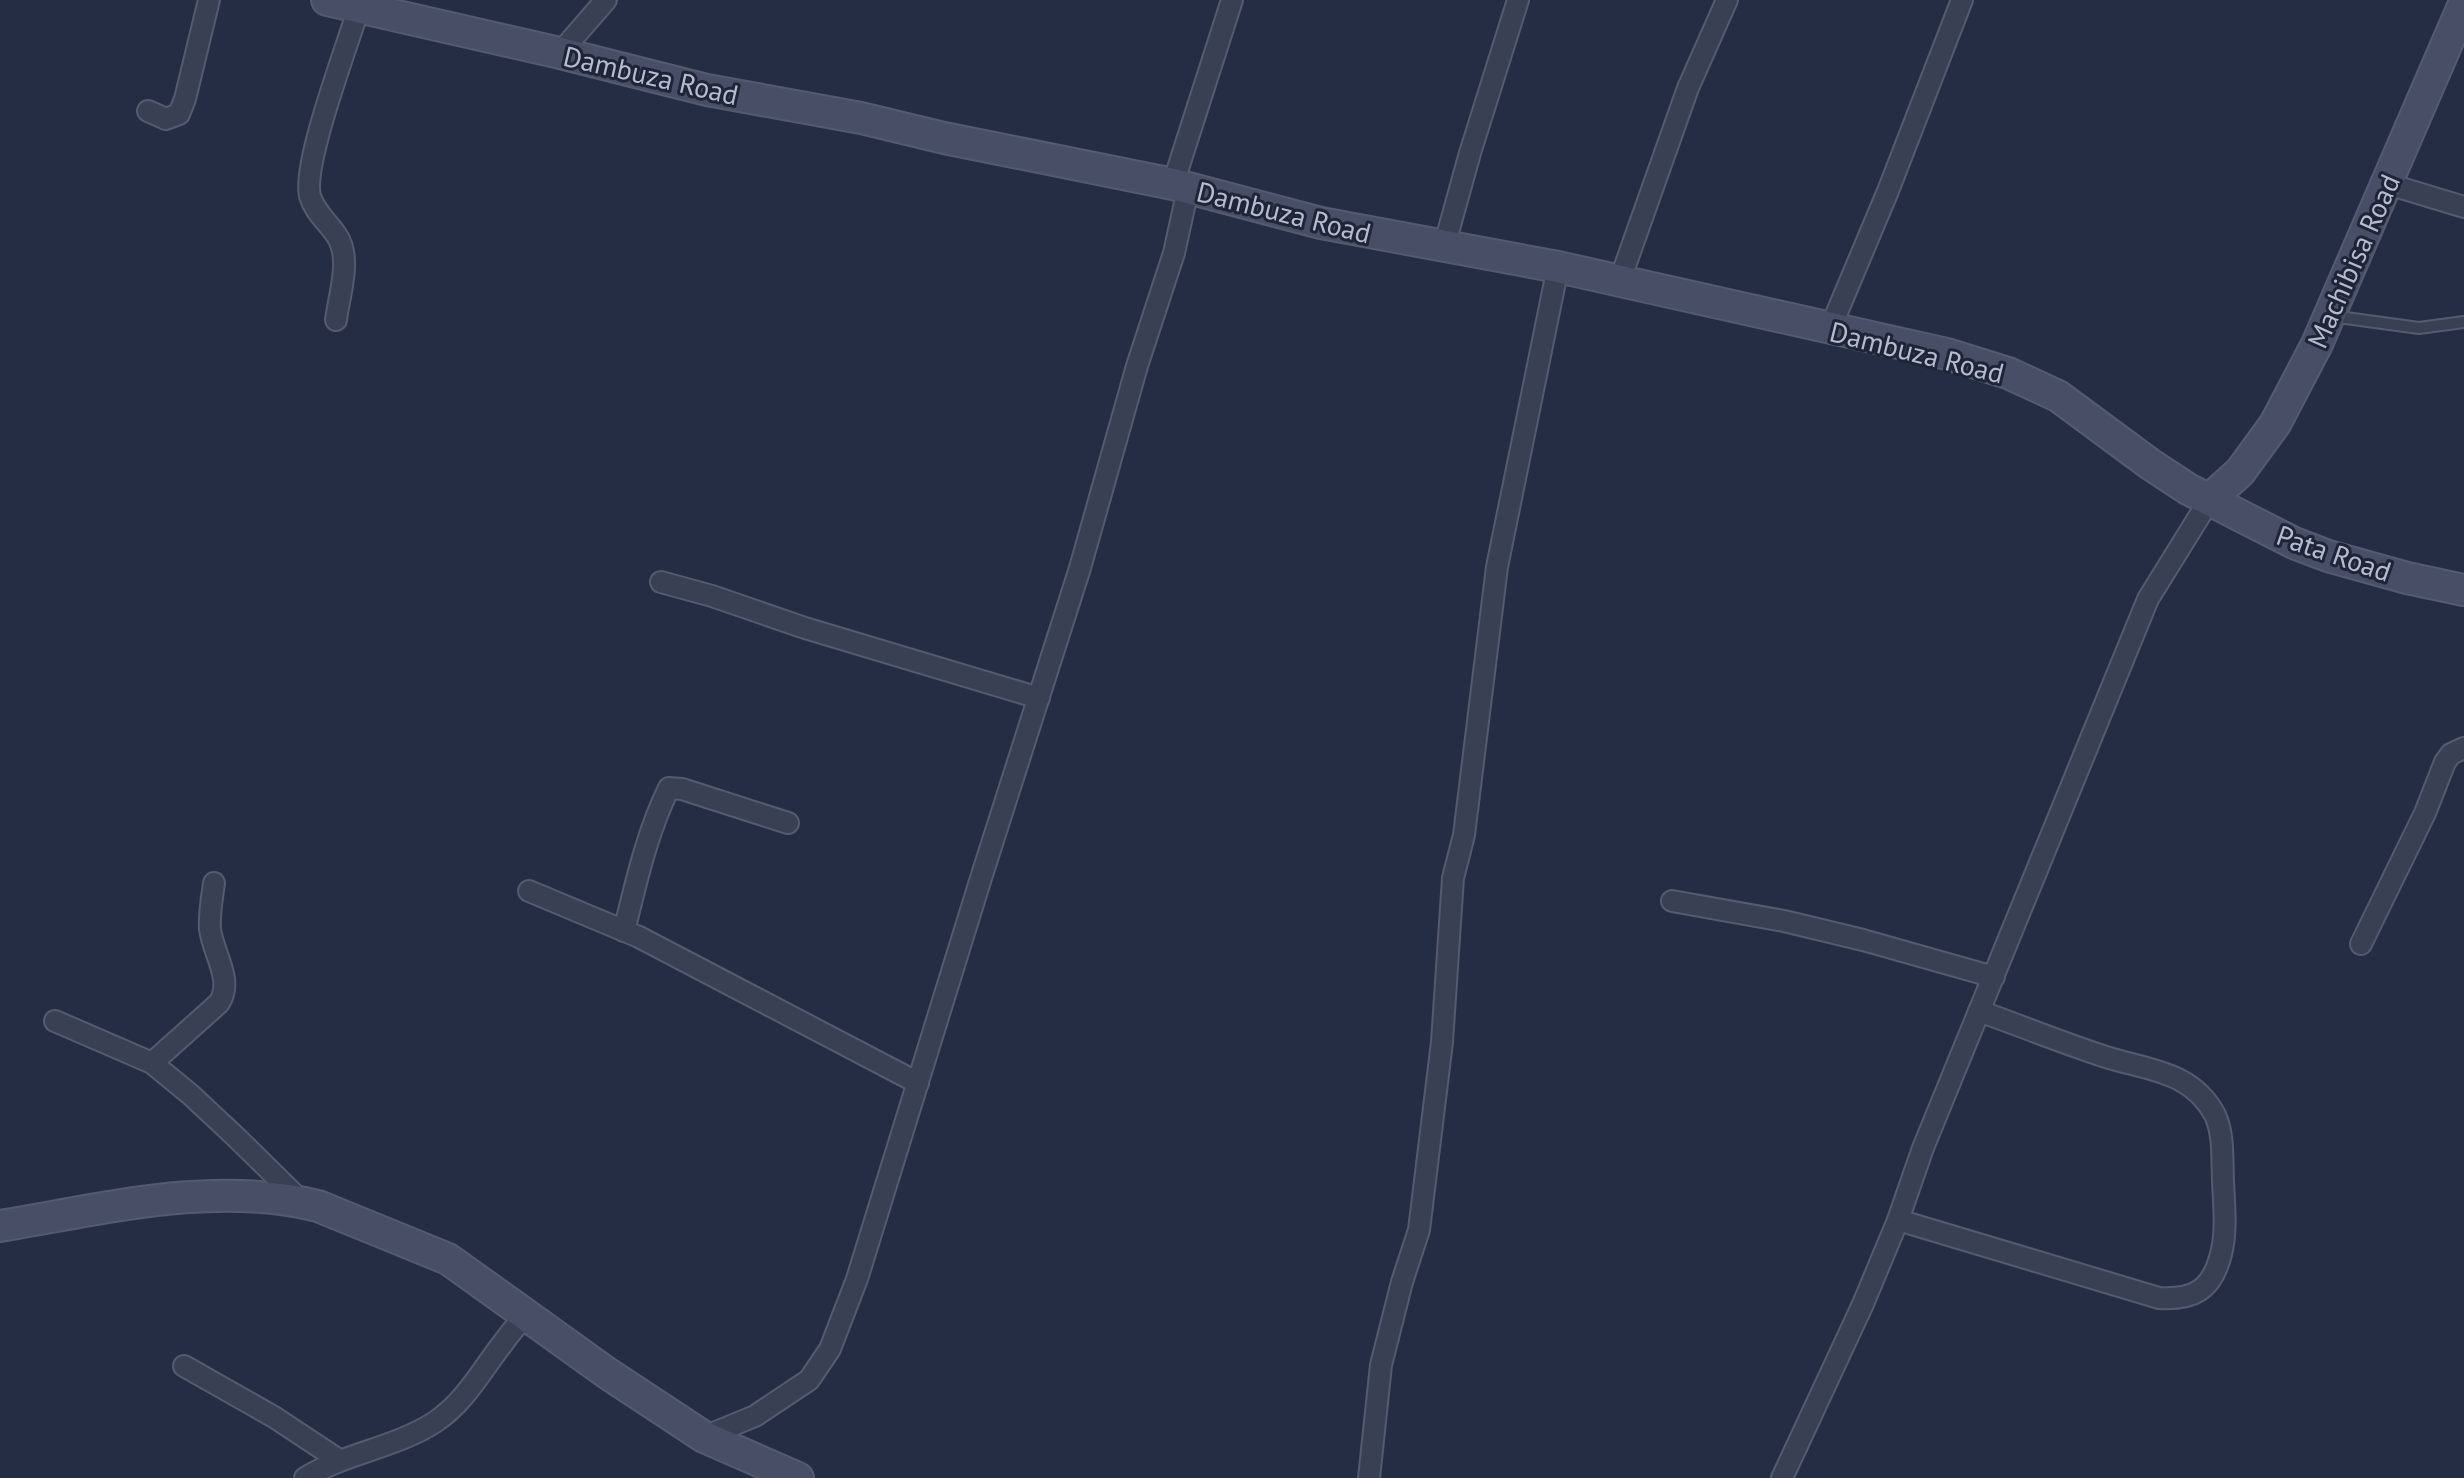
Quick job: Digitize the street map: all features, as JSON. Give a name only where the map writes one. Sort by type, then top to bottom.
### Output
[{"type":"street","points":[[148,111],[166,119],[179,114],[209,0]]},
{"type":"street","name":"Dambuza Road","points":[[327,0],[707,90],[861,118],[1180,186],[1321,223],[1558,267],[1947,354],[2040,386],[2081,412],[2150,464],[2188,489],[2210,499]]},
{"type":"street","points":[[560,53],[606,0]]},
{"type":"street","points":[[704,1437],[768,1409],[816,1373],[830,1349],[857,1279],[1080,568],[1137,366],[1174,253],[1180,186],[1232,0]]},
{"type":"street","points":[[1444,247],[1518,0]]},
{"type":"street","points":[[1620,280],[1688,88],[1727,0]]},
{"type":"street","points":[[1830,329],[1888,191],[1962,0]]},
{"type":"street","name":"Machibisa Road","points":[[2210,499],[2240,472],[2275,424],[2317,344],[2464,4]]},
{"type":"street","points":[[336,320],[344,264],[342,246],[310,196],[309,177],[359,7]]},
{"type":"street","points":[[2388,184],[2464,207]]},
{"type":"street","points":[[1369,1478],[1381,1365],[1419,1230],[1441,1053],[1453,878],[1464,835],[1493,588],[1558,267]]},
{"type":"street","points":[[1782,1478],[1852,1330],[1898,1220],[1923,1148],[2148,599],[2210,499]]},
{"type":"street","name":"Pata Road","points":[[2210,499],[2280,537],[2328,556],[2464,590]]},
{"type":"street","points":[[661,582],[1039,698]]},
{"type":"street","points":[[2361,944],[2425,813],[2445,762],[2451,754],[2464,748]]},
{"type":"street","points":[[624,931],[660,805],[669,788],[682,789],[788,823]]},
{"type":"street","points":[[152,1063],[219,1003],[225,994],[226,984],[210,926],[214,883]]},
{"type":"street","points":[[529,891],[624,931],[918,1083]]},
{"type":"street","points":[[1672,901],[1784,921],[1994,977]]},
{"type":"street","points":[[1898,1220],[2159,1298],[2192,1296],[2204,1288],[2221,1255],[2224,1230],[2220,1133],[2206,1101],[2195,1090],[2152,1067],[2108,1057],[1979,1011]]},
{"type":"street","points":[[55,1021],[152,1063],[229,1130],[302,1202]]},
{"type":"street","points":[[0,1226],[196,1196],[302,1202],[448,1259],[607,1373],[704,1437],[798,1478]]},
{"type":"street","points":[[305,1478],[339,1460],[401,1438],[434,1422],[466,1395],[526,1314]]},
{"type":"street","points":[[184,1366],[274,1417],[339,1460]]},
{"type":"lane","points":[[2329,316],[2419,328],[2464,322]]}]
